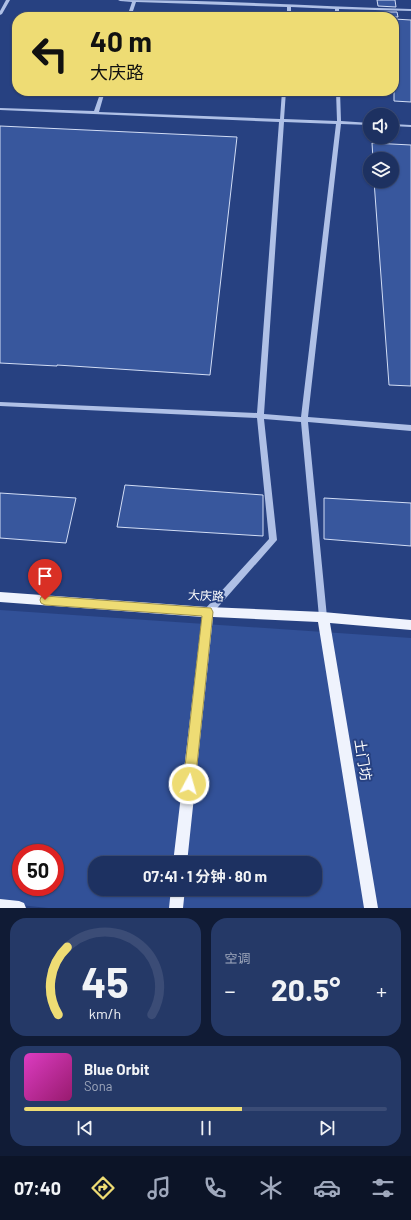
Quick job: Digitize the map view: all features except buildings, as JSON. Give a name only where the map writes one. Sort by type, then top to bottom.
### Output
[{"type":"main road","name":"大庆路","points":[[0,597],[208,612],[323,617],[411,626]]},
{"type":"main road","points":[[181,856],[208,612]]},
{"type":"main road","name":"土门坊","points":[[323,617],[371,908]]},
{"type":"main road","points":[[176,908],[177,896]]},
{"type":"main road","points":[[0,906],[19,908]]},
{"type":"street","points":[[0,14],[8,0]]},
{"type":"street","points":[[120,0],[195,1],[411,10]]},
{"type":"street","points":[[130,12],[134,0]]},
{"type":"street","points":[[289,6],[289,12]]},
{"type":"street","points":[[337,7],[337,12]]},
{"type":"street","points":[[96,113],[101,96]]},
{"type":"street","points":[[208,612],[273,540],[260,416],[284,96]]},
{"type":"street","points":[[323,617],[304,420],[339,122],[338,96]]},
{"type":"street","points":[[0,109],[363,124]]},
{"type":"street","points":[[399,125],[411,126]]},
{"type":"street","points":[[0,404],[260,416],[411,428]]},
{"type":"shaded area","points":[[0,610],[411,638],[411,908],[48,908],[0,903]]},
{"type":"route","points":[[45,600],[208,612],[189,784]]}]
